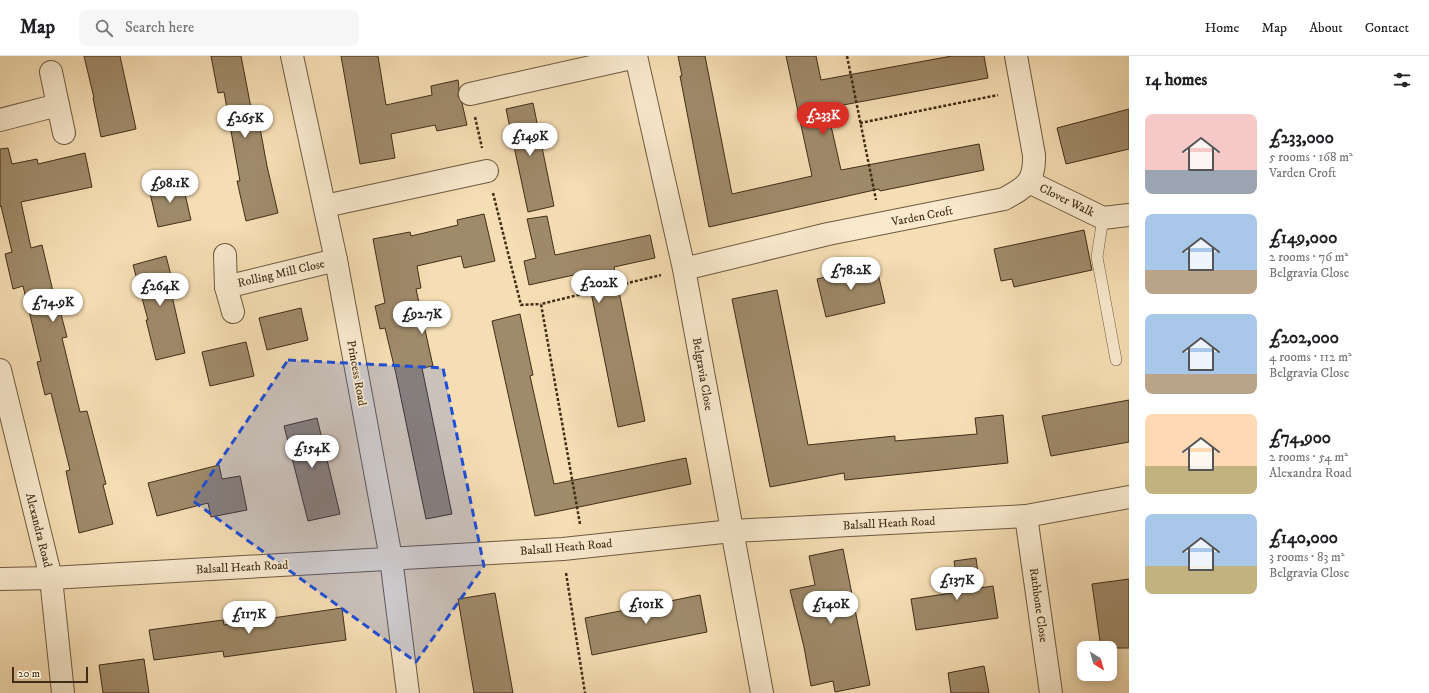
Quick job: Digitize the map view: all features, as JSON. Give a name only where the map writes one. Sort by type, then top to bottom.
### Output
[{"type":"street","name":"Princess Road","points":[[292,56],[326,206],[391,558],[408,693]]},
{"type":"street","points":[[470,94],[636,56]]},
{"type":"street","name":"Belgravia Close","points":[[636,56],[684,269],[762,693]]},
{"type":"street","points":[[1016,56],[1034,155],[1033,174],[1028,182]]},
{"type":"street","points":[[51,72],[64,133]]},
{"type":"street","points":[[0,120],[58,105]]},
{"type":"street","points":[[326,206],[487,171]]},
{"type":"street","name":"Varden Croft","points":[[684,269],[828,234],[1004,200],[1021,190],[1028,182]]},
{"type":"street","name":"Clover Walk","points":[[1028,182],[1103,218],[1129,215]]},
{"type":"street","name":"Rolling Mill Close","points":[[225,255],[226,287],[233,312]]},
{"type":"street","name":"Rolling Mill Close","points":[[226,287],[336,260]]},
{"type":"street","name":"Alexandra Road","points":[[0,370],[51,578],[63,693]]},
{"type":"street","name":"Balsall Heath Road","points":[[0,579],[51,578],[563,549],[732,531],[1026,516],[1129,497]]},
{"type":"street","name":"Rathbone Close","points":[[1026,516],[1051,693]]},
{"type":"lane","points":[[1103,218],[1096,257],[1116,360]]},
{"type":"path","points":[[847,56],[881,224]]},
{"type":"path","points":[[860,123],[1022,91]]},
{"type":"path","points":[[470,94],[487,171],[521,305],[541,304],[684,269]]},
{"type":"path","points":[[541,304],[584,546]]},
{"type":"path","points":[[563,549],[585,693]]},
{"type":"highlighted area","points":[[288,360],[443,368],[484,566],[416,662],[193,501]]},
{"type":"building","points":[[84,56],[120,56],[136,129],[101,137]]},
{"type":"building","points":[[211,56],[241,56],[252,113],[257,112],[267,166],[278,213],[246,221],[237,181],[240,181],[224,92],[218,93]]},
{"type":"building","points":[[341,56],[378,56],[386,105],[432,95],[431,86],[458,80],[458,96],[462,103],[467,125],[437,131],[435,125],[391,134],[395,158],[360,164]]},
{"type":"building","points":[[678,56],[705,56],[732,194],[812,176],[786,56],[816,56],[821,80],[952,56],[984,56],[988,78],[827,108],[841,170],[979,144],[984,170],[880,191],[879,189],[709,227],[680,76],[682,76]]},
{"type":"building","points":[[533,103],[554,206],[528,212],[506,109]]},
{"type":"building","points":[[1129,109],[1129,149],[1066,164],[1057,128]]},
{"type":"building","points":[[8,148],[12,164],[37,159],[38,164],[85,153],[92,187],[21,202],[31,248],[42,245],[56,304],[58,303],[67,337],[62,338],[80,412],[87,411],[106,484],[103,485],[113,524],[79,533],[66,471],[70,470],[51,393],[45,395],[37,362],[41,361],[23,286],[13,289],[5,254],[12,252],[1,206],[0,207],[0,149]]},
{"type":"building","points":[[182,181],[191,220],[158,227],[149,189]]},
{"type":"building","points":[[484,214],[495,261],[464,268],[461,256],[417,266],[421,288],[416,289],[433,366],[422,368],[452,514],[426,519],[385,328],[380,329],[375,306],[385,303],[373,239],[410,232],[411,236],[458,225],[457,220]]},
{"type":"building","points":[[547,216],[555,255],[650,235],[655,258],[614,267],[645,421],[618,427],[587,272],[529,285],[524,261],[536,258],[527,219]]},
{"type":"building","points":[[1084,230],[1092,270],[1014,287],[1012,279],[1001,281],[994,249]]},
{"type":"building","points":[[166,256],[176,295],[172,296],[185,353],[156,360],[146,320],[148,320],[133,265]]},
{"type":"building","points":[[876,265],[885,303],[826,317],[817,279]]},
{"type":"building","points":[[777,290],[808,445],[895,436],[895,441],[977,434],[975,418],[1003,415],[1008,463],[845,480],[844,473],[770,487],[732,299]]},
{"type":"building","points":[[301,308],[308,340],[267,350],[259,318]]},
{"type":"building","points":[[520,314],[533,375],[530,376],[554,484],[686,458],[691,484],[535,516],[492,321]]},
{"type":"building","points":[[246,342],[254,376],[210,386],[202,352]]},
{"type":"building","points":[[1129,400],[1129,442],[1051,456],[1042,416]]},
{"type":"building","points":[[317,418],[340,514],[308,521],[284,426]]},
{"type":"building","points":[[219,465],[222,479],[240,476],[247,510],[211,517],[208,503],[157,516],[148,483]]},
{"type":"building","points":[[843,549],[870,685],[835,692],[833,681],[811,686],[804,647],[790,590],[815,585],[809,556]]},
{"type":"building","points":[[976,558],[980,588],[993,586],[998,618],[916,630],[911,599],[959,592],[954,561]]},
{"type":"building","points":[[1129,579],[1129,648],[1117,648],[1117,641],[1100,641],[1092,584]]},
{"type":"building","points":[[495,593],[513,693],[474,693],[458,599]]},
{"type":"building","points":[[700,595],[707,632],[592,655],[585,618]]},
{"type":"building","points":[[342,608],[346,640],[224,657],[223,651],[154,660],[149,630],[223,620],[224,625]]},
{"type":"building","points":[[144,659],[149,693],[103,693],[99,665]]},
{"type":"building","points":[[984,666],[989,693],[951,693],[948,673]]}]
